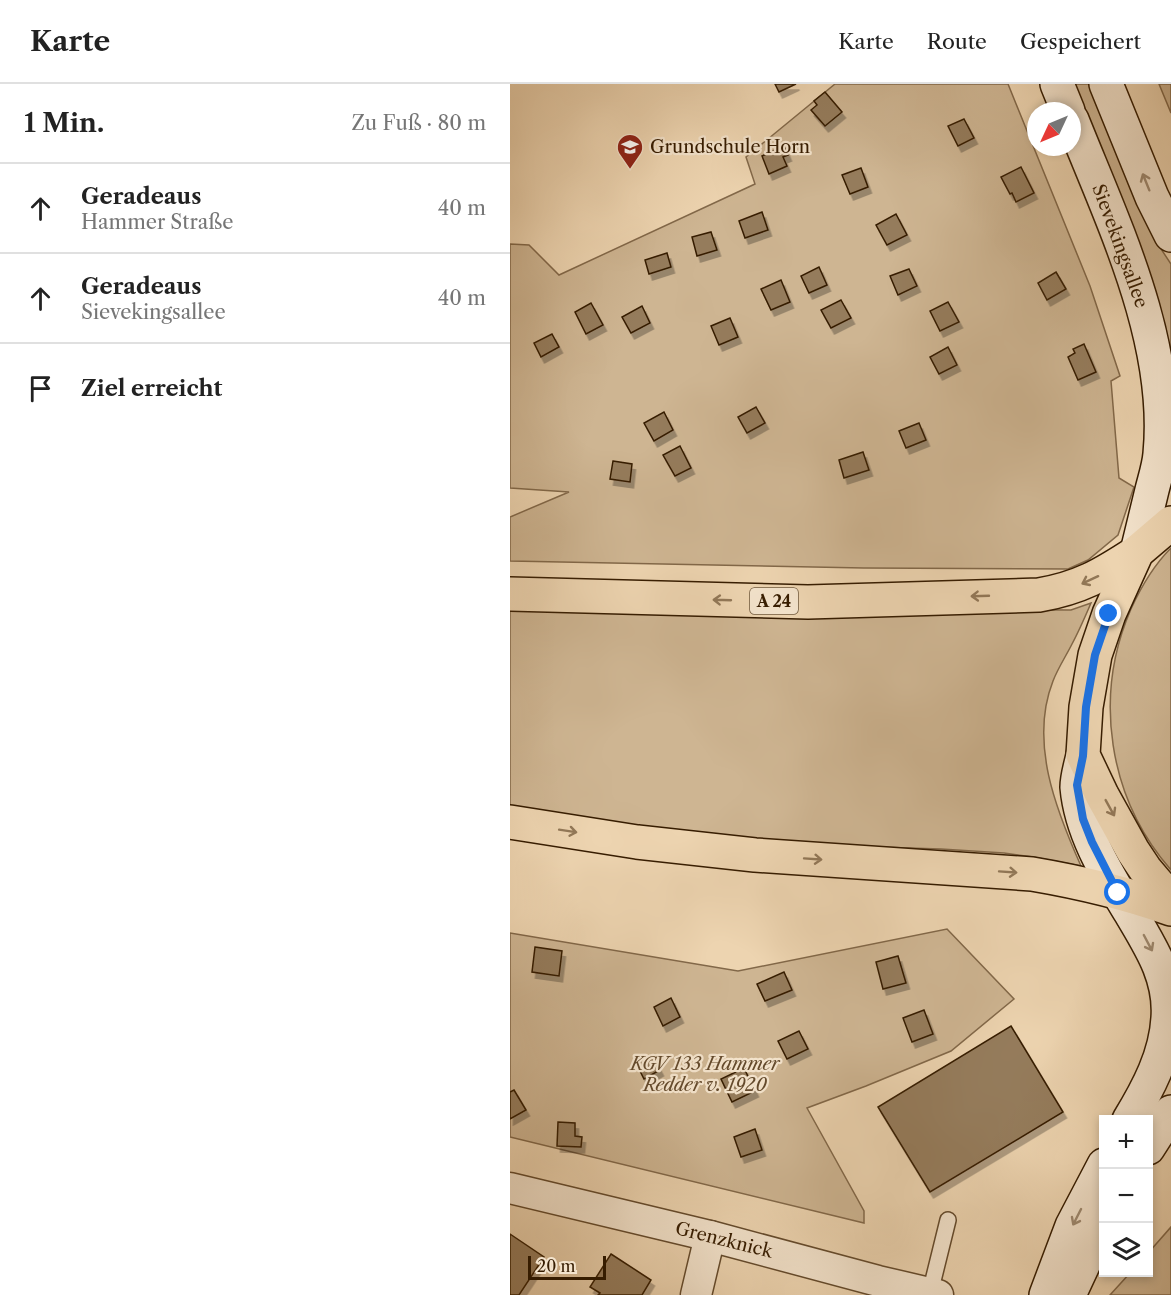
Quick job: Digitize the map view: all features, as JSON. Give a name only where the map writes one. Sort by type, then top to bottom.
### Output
[{"type":"main road","points":[[1057,84],[1064,102]]},
{"type":"main road","points":[[1106,84],[1152,197],[1171,235]]},
{"type":"main road","name":"Sievekingsallee","points":[[1081,143],[1126,257],[1148,326],[1156,363],[1161,426],[1160,455],[1137,552],[1109,614],[1095,655],[1086,707],[1083,756],[1133,851],[1171,900]]},
{"type":"main road","name":"Sievekingsallee","points":[[1137,552],[1171,523]]},
{"type":"main road","name":"A 24","points":[[510,594],[807,602],[1039,594],[1073,588],[1108,572],[1137,552]]},
{"type":"main road","points":[[1083,756],[1077,785],[1083,819],[1092,842],[1118,893],[1142,932],[1166,984],[1168,1001],[1166,1033],[1152,1080],[1131,1115]]},
{"type":"main road","points":[[510,822],[637,843],[755,855],[1032,874],[1059,878],[1171,909]]},
{"type":"main road","points":[[1153,1141],[1171,1112]]},
{"type":"main road","points":[[1153,1154],[1171,1143]]},
{"type":"main road","points":[[1046,1295],[1072,1226],[1102,1169]]},
{"type":"main road","points":[[1069,1295],[1103,1223]]},
{"type":"street","name":"Grenzknick","points":[[510,1188],[710,1236],[934,1294]]},
{"type":"street","points":[[696,1295],[710,1236]]},
{"type":"lane","points":[[934,1294],[948,1220]]},
{"type":"green space","points":[[835,84],[1008,84],[1027,131],[1027,156],[1037,156],[1090,286],[1120,376],[1111,381],[1119,478],[1134,487],[1118,535],[1088,560],[1068,569],[864,568],[510,561],[510,517],[569,492],[510,488],[510,244],[529,245],[559,275],[755,184],[746,157]]},
{"type":"green space","points":[[1073,84],[1089,84],[1161,249],[1171,264],[1171,374],[1081,102]]},
{"type":"green space","points":[[1159,84],[1171,84],[1171,113]]},
{"type":"green space","points":[[1171,548],[1171,870],[1150,842],[1133,811],[1121,779],[1113,745],[1110,711],[1112,676],[1119,642],[1131,609],[1148,577]]},
{"type":"green space","points":[[1091,603],[1053,681],[1046,704],[1044,728],[1045,752],[1055,799],[1081,866],[1004,853],[783,842],[608,822],[510,806],[510,608],[1071,610]]},
{"type":"green space","name":"KGV 133 Hammer Redder v. 1920","points":[[947,929],[1014,999],[951,1051],[807,1108],[864,1211],[864,1223],[510,1137],[510,933],[738,971]]},
{"type":"green space","points":[[1171,1227],[1171,1295],[1110,1295],[1126,1277],[1153,1277],[1153,1247]]},
{"type":"building","points":[[775,84],[796,84],[779,92]]},
{"type":"building","points":[[825,92],[842,112],[825,126],[811,110],[817,105],[814,101]]},
{"type":"building","points":[[964,119],[974,138],[958,146],[948,126]]},
{"type":"building","points":[[784,146],[788,155],[783,157],[787,166],[769,174],[762,156]]},
{"type":"building","points":[[1021,167],[1034,193],[1016,202],[1001,177]]},
{"type":"building","points":[[861,168],[868,187],[850,194],[842,175]]},
{"type":"building","points":[[762,212],[768,230],[745,238],[739,221]]},
{"type":"building","points":[[896,214],[907,235],[887,245],[876,225]]},
{"type":"building","points":[[711,232],[717,250],[697,256],[692,237]]},
{"type":"building","points":[[667,253],[671,267],[649,274],[645,260]]},
{"type":"building","points":[[819,267],[827,285],[809,293],[801,276]]},
{"type":"building","points":[[909,269],[917,286],[898,295],[890,276]]},
{"type":"building","points":[[1056,272],[1066,289],[1047,300],[1038,283]]},
{"type":"building","points":[[781,280],[790,302],[771,310],[761,289]]},
{"type":"building","points":[[841,300],[851,318],[831,328],[821,310]]},
{"type":"building","points":[[948,302],[959,322],[940,331],[930,311]]},
{"type":"building","points":[[591,303],[603,325],[586,334],[575,312]]},
{"type":"building","points":[[642,306],[650,323],[631,333],[622,317]]},
{"type":"building","points":[[730,318],[738,337],[719,345],[711,326]]},
{"type":"building","points":[[552,334],[559,347],[541,357],[534,343]]},
{"type":"building","points":[[1084,344],[1096,372],[1078,380],[1068,357],[1075,353],[1073,349]]},
{"type":"building","points":[[948,347],[957,365],[939,374],[930,357]]},
{"type":"building","points":[[756,407],[765,423],[747,433],[738,417]]},
{"type":"building","points":[[664,412],[673,430],[654,441],[644,423]]},
{"type":"building","points":[[919,423],[926,440],[906,448],[899,431]]},
{"type":"building","points":[[680,446],[691,468],[675,476],[663,455]]},
{"type":"building","points":[[863,452],[869,470],[844,478],[839,460]]},
{"type":"building","points":[[613,461],[632,464],[630,482],[610,479]]},
{"type":"building","points":[[535,947],[562,951],[559,976],[532,972]]},
{"type":"building","points":[[898,956],[906,983],[883,989],[876,962]]},
{"type":"building","points":[[784,972],[792,990],[765,1001],[757,984]]},
{"type":"building","points":[[671,998],[680,1017],[663,1026],[654,1007]]},
{"type":"building","points":[[924,1010],[933,1034],[912,1042],[903,1018]]},
{"type":"building","points":[[1011,1026],[1063,1112],[930,1192],[878,1107]]},
{"type":"building","points":[[799,1031],[808,1049],[787,1059],[778,1041]]},
{"type":"building","points":[[652,1055],[660,1070],[644,1079],[636,1063]]},
{"type":"building","points":[[744,1068],[755,1091],[732,1102],[721,1079]]},
{"type":"building","points":[[514,1090],[526,1110],[510,1119],[510,1092]]},
{"type":"building","points":[[558,1122],[575,1123],[575,1136],[582,1137],[581,1147],[557,1146]]},
{"type":"building","points":[[755,1129],[762,1150],[741,1157],[734,1137]]},
{"type":"building","points":[[510,1234],[544,1257],[519,1295],[510,1295]]},
{"type":"building","points":[[611,1254],[651,1280],[642,1295],[598,1295],[600,1293],[590,1287]]},
{"type":"place","name":"Grundschule Horn","points":[[630,170]]},
{"type":"route","points":[[1109,614],[1095,655],[1086,707],[1083,756],[1077,785],[1083,819],[1118,893]]}]
